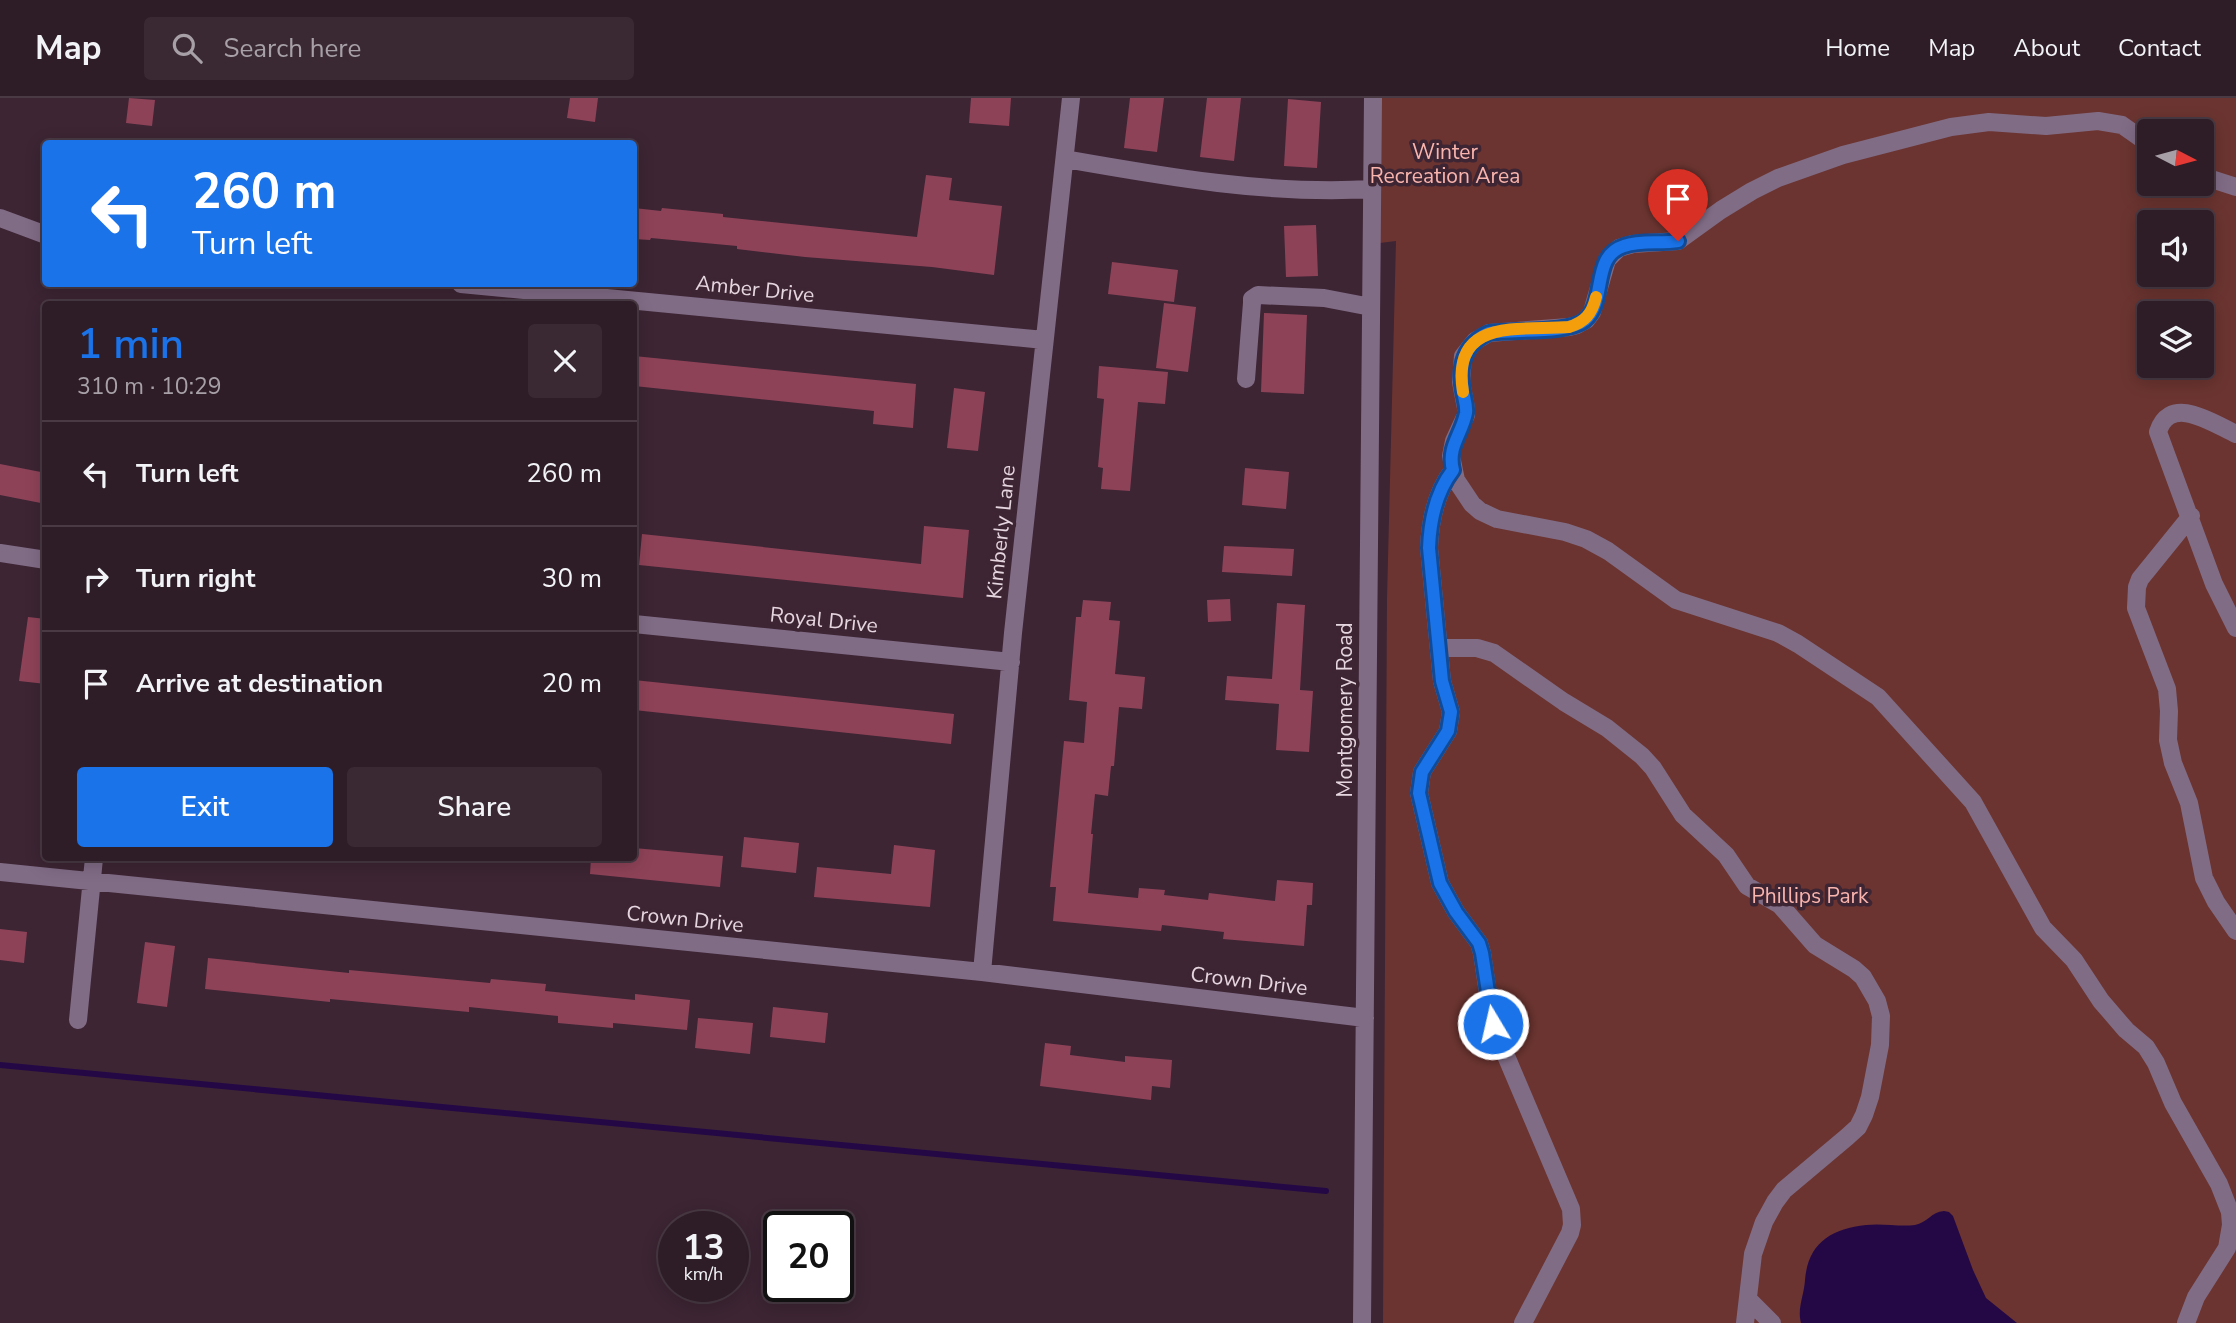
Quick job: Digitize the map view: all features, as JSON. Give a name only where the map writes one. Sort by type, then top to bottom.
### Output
[{"type":"street","name":"Kimberly Lane","points":[[982,972],[1011,662],[1071,98]]},
{"type":"street","name":"Montgomery Road","points":[[1362,1323],[1373,98]]},
{"type":"street","points":[[2137,136],[2122,125],[2098,121],[2046,126],[1989,122],[1951,127],[1843,155],[1778,178],[1721,210],[1678,241],[1633,244],[1619,248],[1607,260],[1592,312],[1586,320],[1569,327],[1489,333],[1468,348],[1463,356],[1461,372],[1465,415],[1452,448],[1453,470],[1465,496],[1487,515],[1508,523],[1565,531],[1586,539],[1608,551],[1676,600],[1731,620],[1766,629],[1798,644],[1878,697],[1949,774],[1980,812],[2043,928],[2074,960],[2109,1011],[2146,1047],[2173,1103],[2226,1199],[2231,1225],[2227,1248],[2196,1297],[2186,1323]]},
{"type":"street","points":[[1065,159],[1159,176],[1286,191],[1372,189]]},
{"type":"street","points":[[2214,180],[2236,187]]},
{"type":"street","points":[[0,218],[42,234]]},
{"type":"street","name":"Amber Drive","points":[[492,287],[1044,340]]},
{"type":"street","points":[[1246,379],[1252,299],[1258,295],[1324,298],[1371,307]]},
{"type":"street","points":[[2236,434],[2191,413],[2172,415],[2161,424],[2158,432],[2214,584],[2236,628]]},
{"type":"street","points":[[1453,470],[1446,480],[1430,528],[1431,572],[1442,681],[1449,703],[1450,722],[1443,740],[1422,772],[1419,783],[1421,806],[1440,883],[1456,912],[1479,943],[1485,964],[1491,1013],[1498,1037],[1567,1197],[1572,1217],[1573,1224],[1565,1245],[1523,1323]]},
{"type":"street","points":[[2191,516],[2140,579],[2136,608],[2166,689],[2170,751],[2189,803],[2204,878],[2216,902],[2236,931]]},
{"type":"street","points":[[0,553],[42,559]]},
{"type":"street","name":"Royal Drive","points":[[637,624],[1011,662]]},
{"type":"street","points":[[1440,648],[1477,648],[1494,653],[1629,744],[1653,768],[1683,816],[1726,855],[1747,886],[1780,905],[1815,945],[1854,969],[1872,991],[1882,1027],[1870,1097],[1864,1115],[1847,1137],[1784,1189],[1775,1202],[1758,1237],[1750,1275],[1745,1323]]},
{"type":"street","points":[[78,1020],[94,861]]},
{"type":"street","name":"Crown Drive","points":[[0,872],[982,972],[1365,1018]]},
{"type":"street","points":[[1748,1299],[1772,1323]]},
{"type":"green space","name":"Phillips Park","points":[[1375,98],[2236,98],[2236,1323],[1383,1323],[1387,599],[1396,241],[1380,243]]},
{"type":"shaded area","points":[[1944,1211],[1953,1216],[1986,1298],[2017,1323],[1801,1323],[1800,1307],[1807,1267],[1816,1247],[1824,1240],[1832,1234],[1853,1227],[1915,1225]]},
{"type":"building","points":[[129,98],[155,100],[152,126],[126,123]]},
{"type":"building","points":[[570,98],[598,98],[595,122],[567,118]]},
{"type":"building","points":[[971,98],[1011,98],[1009,126],[969,123]]},
{"type":"building","points":[[1130,98],[1164,98],[1157,152],[1124,148]]},
{"type":"building","points":[[1207,98],[1241,98],[1234,161],[1200,157]]},
{"type":"building","points":[[1288,99],[1321,102],[1317,168],[1284,166]]},
{"type":"building","points":[[926,175],[952,178],[949,200],[1002,206],[994,275],[805,257],[737,249],[737,246],[651,238],[637,239],[637,208],[723,214],[723,217],[917,237]]},
{"type":"building","points":[[1316,225],[1318,276],[1286,277],[1284,226]]},
{"type":"building","points":[[1112,262],[1178,270],[1174,302],[1108,294]]},
{"type":"building","points":[[1164,303],[1196,307],[1188,372],[1156,368]]},
{"type":"building","points":[[1264,313],[1307,315],[1304,394],[1261,392]]},
{"type":"building","points":[[637,356],[916,384],[913,428],[873,424],[874,411],[637,386]]},
{"type":"building","points":[[1099,366],[1168,372],[1165,404],[1138,402],[1130,491],[1101,489],[1103,468],[1098,467],[1104,399],[1097,398]]},
{"type":"building","points":[[954,388],[985,392],[978,451],[947,448]]},
{"type":"building","points":[[0,464],[42,472],[42,503],[0,495]]},
{"type":"building","points":[[1245,468],[1289,472],[1286,509],[1242,505]]},
{"type":"building","points":[[924,526],[969,530],[963,598],[639,565],[642,534],[921,564]]},
{"type":"building","points":[[1224,546],[1294,549],[1292,576],[1222,572]]},
{"type":"building","points":[[1230,599],[1231,621],[1208,622],[1207,600]]},
{"type":"building","points":[[1083,600],[1111,602],[1109,620],[1120,621],[1115,674],[1145,677],[1142,709],[1119,707],[1114,766],[1111,766],[1108,796],[1095,794],[1088,893],[1138,898],[1139,888],[1165,890],[1164,895],[1208,900],[1209,893],[1275,901],[1277,880],[1313,883],[1312,905],[1307,905],[1304,946],[1223,939],[1224,932],[1162,925],[1161,931],[1053,921],[1056,887],[1050,887],[1064,741],[1084,743],[1087,702],[1069,700],[1076,617],[1081,617]]},
{"type":"building","points":[[1277,603],[1305,605],[1300,690],[1313,691],[1309,752],[1276,750],[1279,704],[1225,700],[1227,676],[1272,679]]},
{"type":"building","points":[[28,617],[42,619],[42,684],[19,681]]},
{"type":"building","points":[[637,680],[954,714],[951,744],[637,710]]},
{"type":"building","points":[[744,837],[799,843],[796,873],[741,867]]},
{"type":"building","points":[[894,845],[935,850],[930,907],[814,897],[817,867],[891,874]]},
{"type":"building","points":[[637,848],[723,856],[720,887],[590,874],[591,861],[637,861]]},
{"type":"building","points":[[0,929],[27,932],[24,963],[0,960]]},
{"type":"building","points":[[145,942],[175,946],[167,1007],[137,1003]]},
{"type":"building","points":[[208,958],[349,973],[349,970],[490,983],[491,979],[546,984],[545,991],[635,1000],[635,994],[690,1000],[687,1030],[613,1023],[613,1028],[558,1023],[558,1016],[469,1007],[469,1012],[330,999],[330,1002],[205,989]]},
{"type":"building","points":[[773,1007],[828,1013],[825,1043],[770,1037]]},
{"type":"building","points":[[698,1018],[753,1023],[750,1054],[695,1048]]},
{"type":"building","points":[[1045,1043],[1071,1046],[1070,1055],[1125,1062],[1125,1056],[1172,1060],[1170,1088],[1152,1086],[1151,1100],[1040,1086]]},
{"type":"waterway","points":[[0,1065],[1326,1191]]},
{"type":"slow traffic","points":[[1463,392],[1463,356],[1480,337],[1500,331],[1577,325],[1586,320],[1592,312],[1596,297]]},
{"type":"route","points":[[1493,1024],[1485,964],[1479,943],[1456,912],[1440,883],[1419,793],[1422,772],[1448,731],[1451,712],[1442,681],[1429,548],[1434,512],[1446,480],[1453,470],[1452,448],[1465,415],[1461,364],[1468,348],[1489,333],[1569,327],[1586,320],[1592,312],[1602,272],[1613,253],[1625,245],[1678,241]]},
{"type":"park label","name":"Winter Recreation Area","points":[[1445,164]]}]
